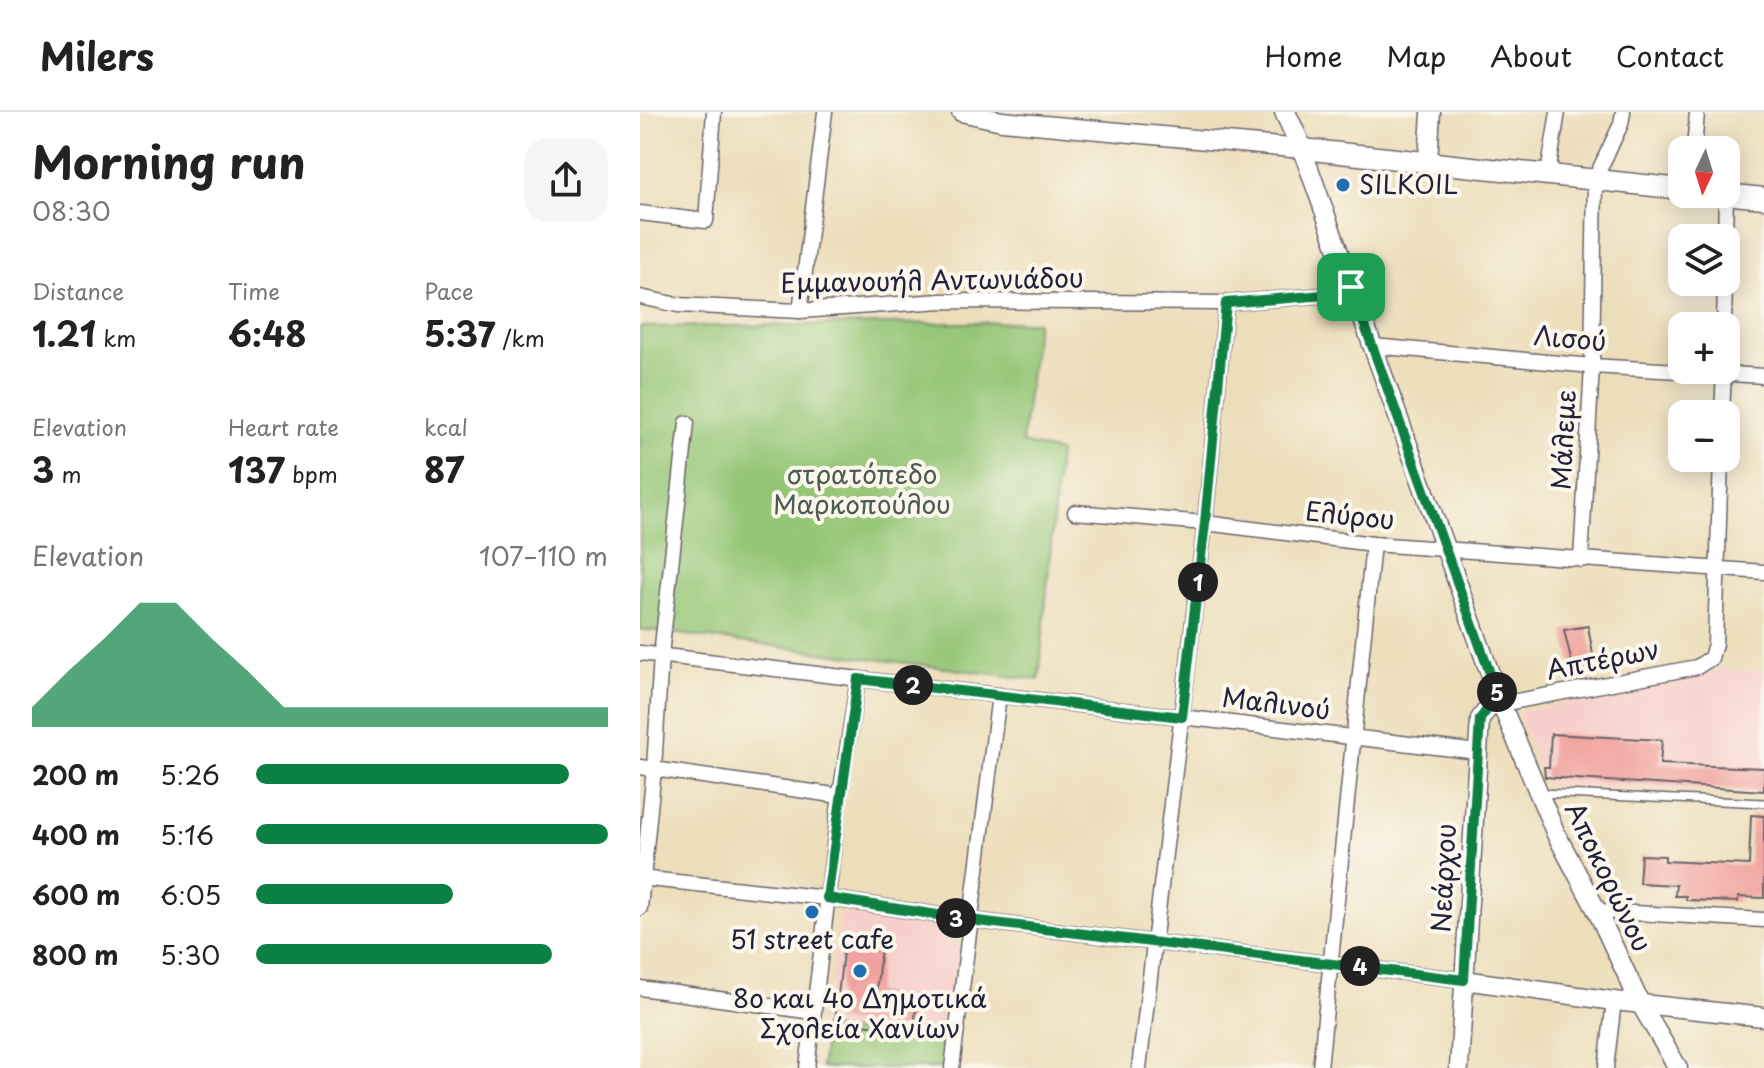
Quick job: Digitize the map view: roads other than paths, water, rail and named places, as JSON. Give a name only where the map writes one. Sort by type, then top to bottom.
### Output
[{"type":"main road","points":[[961,112],[1002,121],[1044,118],[1668,187]]},
{"type":"main road","points":[[1285,112],[1302,149]]},
{"type":"main road","points":[[1428,162],[1431,112]]},
{"type":"main road","name":"Αποκορώνου","points":[[1302,149],[1501,704],[1556,834],[1597,911],[1640,1003],[1678,1068]]},
{"type":"main road","points":[[1740,196],[1764,198]]},
{"type":"main road","name":"Νεάρχου","points":[[1459,1068],[1480,719],[1489,707],[1501,704]]},
{"type":"main road","points":[[1464,980],[1614,1001],[1764,1017]]},
{"type":"street","points":[[640,213],[706,221],[714,112]]},
{"type":"street","points":[[800,311],[825,112]]},
{"type":"street","points":[[1548,174],[1558,112]]},
{"type":"street","points":[[1595,179],[1621,124],[1623,112]]},
{"type":"street","points":[[1695,136],[1697,112]]},
{"type":"street","name":"Μάλεμε","points":[[1581,560],[1592,366],[1595,179]]},
{"type":"street","points":[[1764,189],[1764,198]]},
{"type":"street","name":"Εμμανουήλ Αντωνιάδου","points":[[640,297],[678,305],[800,311],[941,301],[1226,303],[1325,295],[1351,287]]},
{"type":"street","points":[[1139,1068],[1205,523],[1226,303]]},
{"type":"street","name":"Λισού","points":[[1373,346],[1592,366],[1668,369]]},
{"type":"street","name":"Λισού","points":[[1740,374],[1764,376]]},
{"type":"street","points":[[640,908],[647,768],[687,423]]},
{"type":"street","points":[[1716,569],[1720,472]]},
{"type":"street","name":"Ελύρου","points":[[1075,512],[1205,523],[1373,544],[1764,572]]},
{"type":"street","points":[[1320,1068],[1373,544]]},
{"type":"street","name":"Απτέρων","points":[[1501,704],[1697,667],[1711,658],[1715,644],[1716,569]]},
{"type":"street","name":"Μαλινού","points":[[640,653],[1478,752]]},
{"type":"street","points":[[807,1068],[840,796],[858,679]]},
{"type":"street","points":[[952,1068],[999,695]]},
{"type":"street","points":[[647,768],[840,796]]},
{"type":"street","points":[[642,878],[827,898],[1153,944],[1464,980]]},
{"type":"street","points":[[1597,911],[1764,920]]},
{"type":"street","points":[[640,988],[813,1012]]},
{"type":"street","points":[[1606,1068],[1614,1001]]},
{"type":"lane","points":[[1539,793],[1764,803]]},
{"type":"place","name":"SILKOIL","points":[[1343,185]]},
{"type":"place","name":"51 street cafe","points":[[812,912]]},
{"type":"place","name":"8ο και 4ο Δημοτικά Σχολεία Χανίων","points":[[860,971]]},
{"type":"park label","name":"στρατόπεδο Μαρκοπούλου","points":[[862,490]]}]
